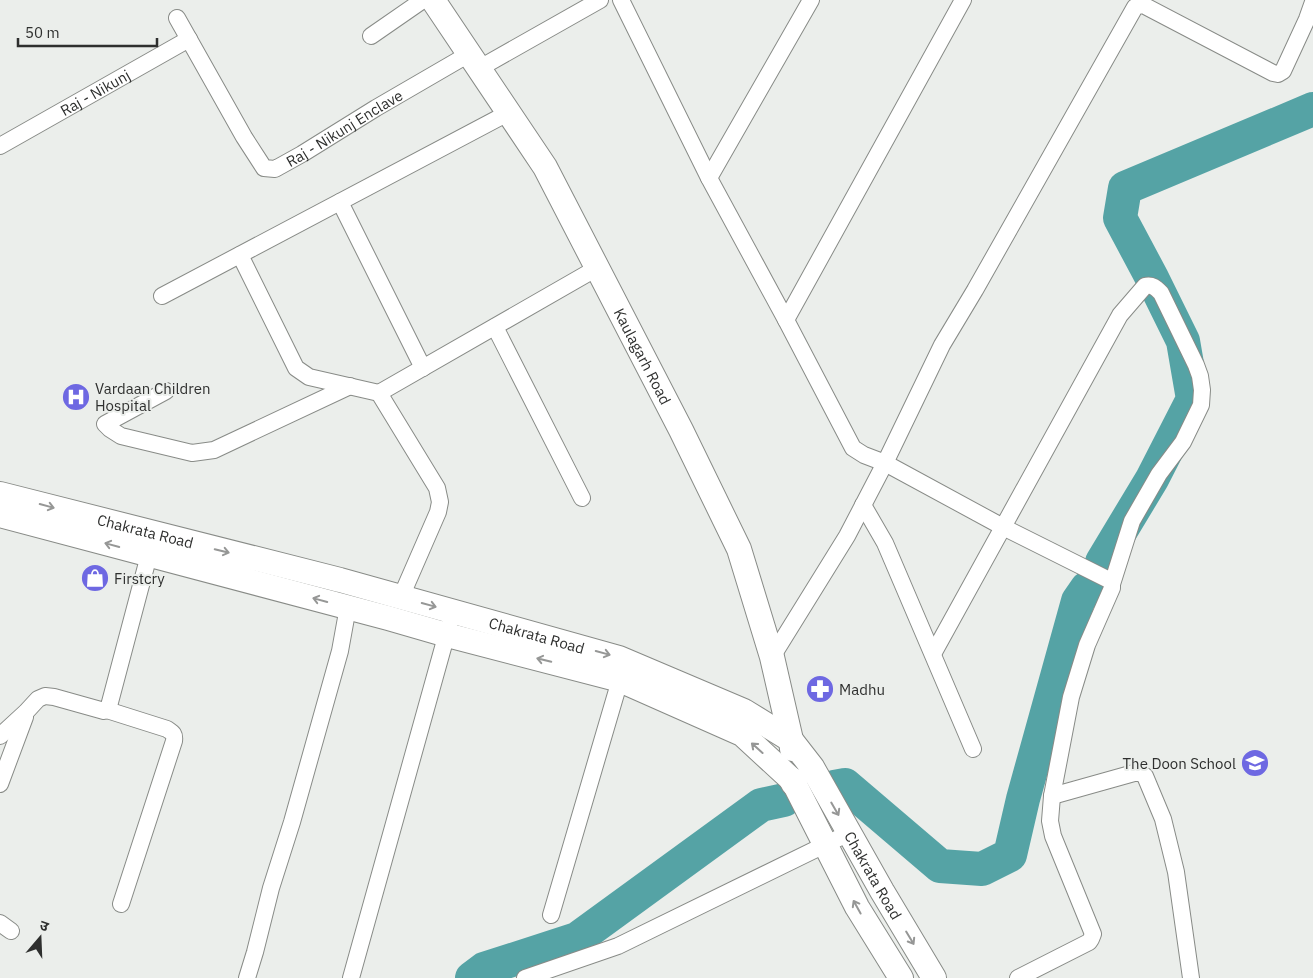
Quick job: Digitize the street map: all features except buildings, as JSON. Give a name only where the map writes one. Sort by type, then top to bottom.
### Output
[{"type":"main road","name":"Kaulagarh Road","points":[[433,0],[545,167],[739,549],[772,657],[791,740]]},
{"type":"main road","name":"Chakrata Road","points":[[0,494],[340,580],[619,658],[744,711],[791,740],[812,767],[934,978]]},
{"type":"main road","name":"Chakrata Road","points":[[0,515],[620,680],[742,734],[793,782],[857,907],[901,978]]},
{"type":"main road","points":[[791,740],[793,782]]},
{"type":"street","points":[[371,36],[423,0]]},
{"type":"street","points":[[473,61],[600,0]]},
{"type":"street","points":[[621,0],[709,178],[854,448],[864,456],[886,463],[1003,528],[1110,580],[1112,584]]},
{"type":"street","points":[[709,178],[811,0]]},
{"type":"street","points":[[786,320],[962,0]]},
{"type":"street","points":[[772,657],[847,536],[886,463],[942,345],[1135,7],[1145,6],[1272,73],[1278,74],[1283,71],[1313,2]]},
{"type":"street","name":"Raj - Nikunj Enclave","points":[[177,18],[244,137],[264,168],[274,169],[376,108],[473,61]]},
{"type":"street","name":"Raj - Nikunj","points":[[0,146],[189,39]]},
{"type":"street","points":[[162,296],[508,113]]},
{"type":"street","points":[[340,202],[424,368]]},
{"type":"street","points":[[240,255],[296,368],[310,376],[379,393],[597,268]]},
{"type":"street","points":[[933,654],[1120,315],[1144,286],[1150,285],[1158,290],[1200,376],[1202,390],[1201,405],[1183,442],[1159,474],[1132,522],[1112,588],[1087,645],[1072,697],[1052,796],[1050,821],[1053,836],[1093,934],[1089,942],[1018,978]]},
{"type":"street","points":[[495,327],[582,498]]},
{"type":"street","points":[[166,391],[105,424],[121,436],[183,451],[192,453],[214,450],[350,386]]},
{"type":"street","points":[[379,393],[437,488],[440,502],[438,512],[401,597]]},
{"type":"street","points":[[863,505],[885,543],[973,749]]},
{"type":"street","points":[[107,710],[149,555]]},
{"type":"street","points":[[246,978],[340,651],[348,607]]},
{"type":"street","points":[[351,978],[453,612]]},
{"type":"street","points":[[550,915],[620,680]]},
{"type":"street","points":[[0,736],[38,699],[44,696],[104,711],[107,710],[167,729],[173,733],[175,736],[174,741],[121,904]]},
{"type":"street","points":[[0,784],[26,712]]},
{"type":"street","points":[[1052,796],[1134,773],[1140,773],[1144,776],[1163,819],[1176,872],[1191,978]]},
{"type":"street","points":[[525,978],[618,946],[849,833]]},
{"type":"waterway","points":[[1102,562],[1152,479],[1193,399],[1183,341],[1120,218],[1125,188],[1313,109]]},
{"type":"waterway","points":[[834,787],[845,785],[940,866],[982,869],[1010,855],[1023,799],[1078,601],[1087,588]]},
{"type":"waterway","points":[[472,978],[484,969],[577,939],[761,805],[784,800]]},
{"type":"place","name":"Vardaan Children Hospital","points":[[76,397]]},
{"type":"place","name":"Firstcry","points":[[95,578]]},
{"type":"place","name":"Madhu","points":[[820,689]]},
{"type":"place","name":"The Doon School","points":[[1255,763]]}]
